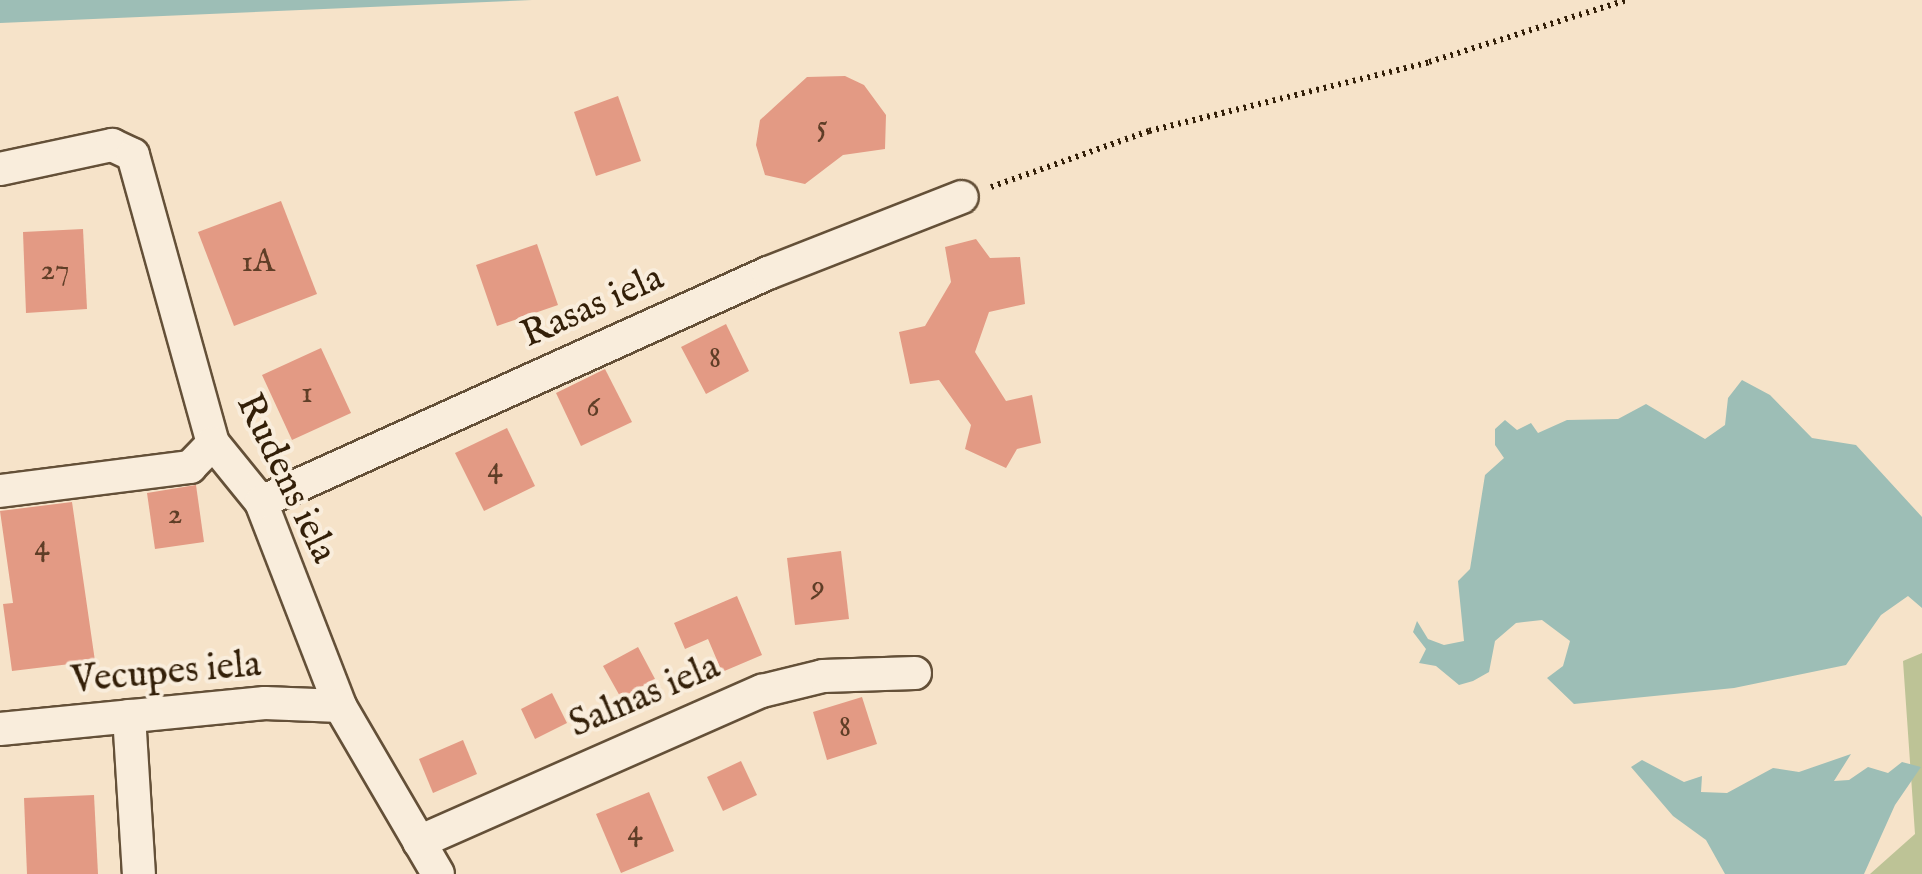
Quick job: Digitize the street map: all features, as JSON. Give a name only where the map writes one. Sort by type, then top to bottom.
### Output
[{"type":"street","name":"Rudens iela","points":[[0,169],[112,145],[132,154],[213,443],[261,502],[340,706],[438,874]]},
{"type":"street","name":"Rasas iela","points":[[261,502],[768,274],[962,197]]},
{"type":"street","points":[[0,490],[190,467],[213,443]]},
{"type":"street","name":"Salnas iela","points":[[419,842],[762,691],[824,676],[916,673]]},
{"type":"street","name":"Vecupes iela","points":[[0,730],[265,703],[340,706]]},
{"type":"street","points":[[129,716],[139,874]]},
{"type":"path","points":[[962,197],[1150,131],[1429,62],[1628,0]]},
{"type":"green space","points":[[1922,653],[1922,874],[1870,874],[1915,834],[1903,661]]},
{"type":"water","points":[[0,0],[532,0],[0,23]]},
{"type":"water","points":[[1742,380],[1770,395],[1812,438],[1856,445],[1922,517],[1922,608],[1908,596],[1881,615],[1846,665],[1734,688],[1574,704],[1547,678],[1563,666],[1570,641],[1542,620],[1516,623],[1495,641],[1489,672],[1473,681],[1459,685],[1436,666],[1419,663],[1426,649],[1413,632],[1417,621],[1428,639],[1444,645],[1464,641],[1458,581],[1470,569],[1485,475],[1504,458],[1495,445],[1495,429],[1505,420],[1517,430],[1531,423],[1538,433],[1567,420],[1618,419],[1646,404],[1705,439],[1725,425],[1728,398]]},
{"type":"water","points":[[1851,754],[1834,781],[1849,780],[1868,767],[1888,773],[1902,762],[1921,767],[1895,805],[1864,874],[1725,874],[1706,840],[1673,816],[1631,767],[1642,760],[1684,782],[1702,776],[1701,792],[1727,793],[1773,768],[1799,772]]},
{"type":"building","points":[[845,76],[864,85],[886,115],[885,149],[843,155],[805,184],[765,175],[756,145],[760,120],[807,77]]},
{"type":"building","points":[[618,96],[641,161],[596,176],[574,112]]},
{"type":"building","points":[[281,201],[317,294],[234,326],[198,232]]},
{"type":"building","points":[[83,229],[87,309],[26,313],[23,232]]},
{"type":"building","points":[[976,239],[990,258],[1020,257],[1025,304],[989,312],[975,352],[1006,401],[1032,395],[1041,443],[1017,449],[1006,468],[965,449],[971,425],[939,380],[910,384],[899,332],[925,326],[951,282],[945,247]]},
{"type":"building","points":[[537,244],[558,305],[497,326],[476,265]]},
{"type":"building","points":[[726,324],[749,371],[706,394],[681,347]]},
{"type":"building","points":[[321,348],[351,413],[292,440],[262,375]]},
{"type":"building","points":[[605,369],[632,422],[581,446],[556,393]]},
{"type":"building","points":[[507,428],[535,486],[484,511],[455,453]]},
{"type":"building","points":[[196,485],[204,542],[155,549],[147,493]]},
{"type":"building","points":[[72,502],[95,661],[12,671],[3,604],[13,603],[0,511]]},
{"type":"building","points":[[841,551],[849,619],[795,625],[787,558]]},
{"type":"building","points":[[737,596],[762,655],[722,672],[708,639],[685,649],[674,623]]},
{"type":"building","points":[[638,647],[655,679],[621,698],[603,666]]},
{"type":"building","points":[[552,693],[567,723],[535,739],[521,709]]},
{"type":"building","points":[[862,697],[877,744],[827,760],[813,712]]},
{"type":"building","points":[[463,740],[477,774],[433,793],[419,759]]},
{"type":"building","points":[[741,761],[757,795],[723,811],[707,777]]},
{"type":"building","points":[[649,792],[674,851],[621,873],[596,814]]},
{"type":"building","points":[[94,795],[98,874],[27,874],[24,798]]}]
